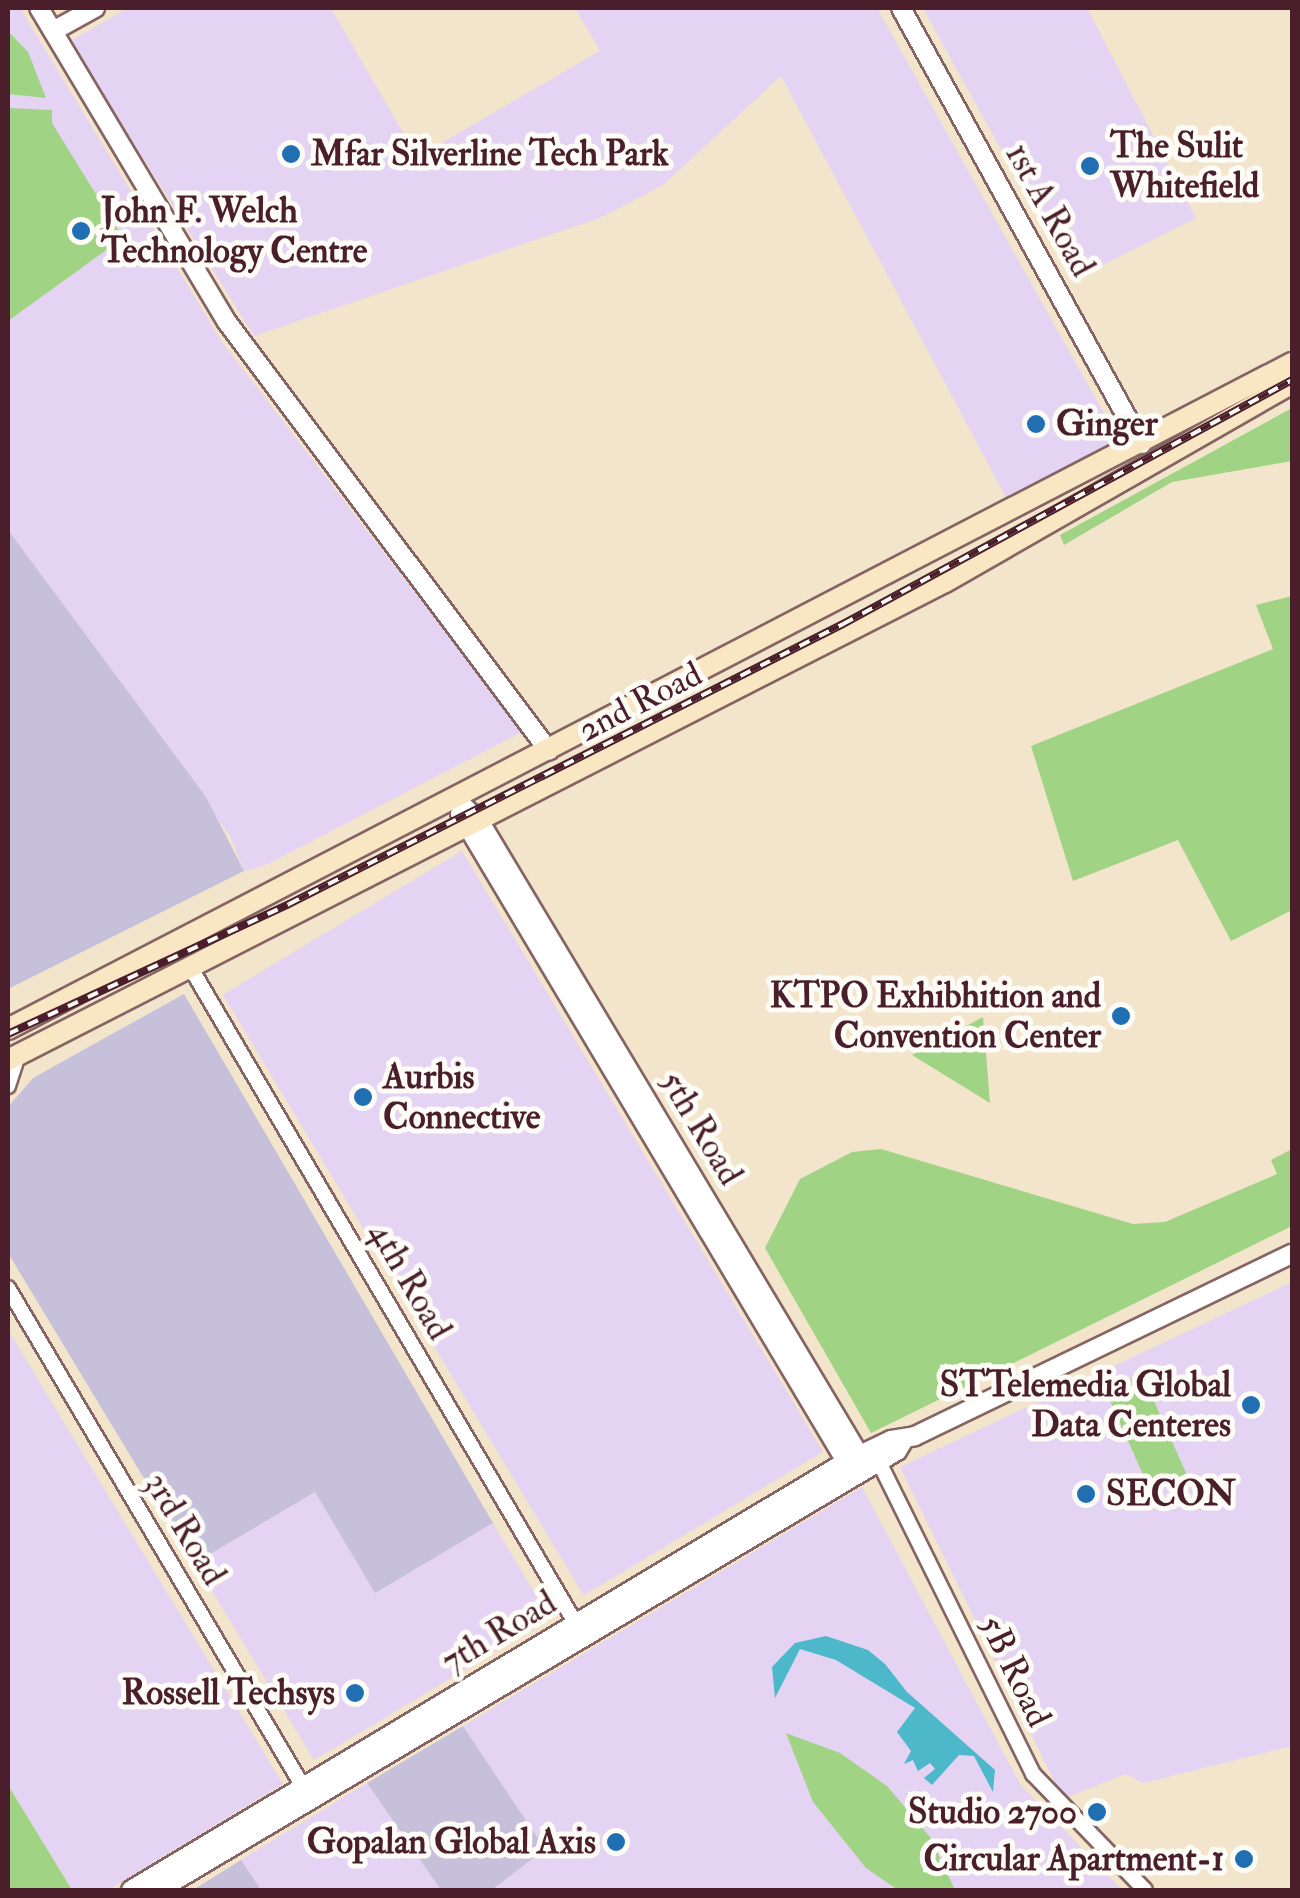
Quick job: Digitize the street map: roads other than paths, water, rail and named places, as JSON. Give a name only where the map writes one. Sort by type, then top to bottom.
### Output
[{"type":"main road","name":"2nd Road","points":[[9,1020],[43,1010],[455,800],[1142,444],[1292,362]]},
{"type":"main road","name":"2nd Road","points":[[13,1057],[192,970],[977,564],[1292,383]]},
{"type":"main road","points":[[977,529],[988,541],[1005,547]]},
{"type":"main road","points":[[977,529],[981,546],[977,564]]},
{"type":"street","points":[[39,8],[227,322],[549,751]]},
{"type":"street","points":[[53,31],[95,8]]},
{"type":"street","name":"1st A Road","points":[[901,8],[1142,444]]},
{"type":"street","name":"5th Road","points":[[455,800],[863,1462]]},
{"type":"street","name":"4th Road","points":[[192,970],[580,1630]]},
{"type":"street","points":[[8,1086],[13,1057]]},
{"type":"street","name":"7th Road","points":[[131,1890],[307,1793],[863,1462],[1292,1254]]},
{"type":"street","name":"3rd Road","points":[[8,1288],[307,1793]]},
{"type":"street","name":"5B Road","points":[[863,1462],[1033,1774],[1145,1890]]},
{"type":"street","name":"7th Road","points":[[159,1890],[307,1793]]},
{"type":"water","points":[[826,1636],[868,1650],[885,1664],[907,1692],[995,1770],[993,1792],[974,1756],[959,1755],[932,1785],[924,1778],[935,1769],[930,1763],[918,1771],[913,1760],[904,1764],[911,1751],[897,1732],[915,1708],[836,1660],[800,1649],[775,1698],[772,1667],[795,1643]]},
{"type":"railway","points":[[8,1034],[289,904],[843,624],[1292,380]]},
{"type":"place","name":"Mfar Silverline Tech Park","points":[[291,154]]},
{"type":"place","name":"The Sulit Whitefield","points":[[1090,166]]},
{"type":"place","name":"John F. Welch Technology Centre","points":[[81,231]]},
{"type":"place","name":"Ginger","points":[[1036,424]]},
{"type":"place","name":"KTPO Exhibhition and Convention Center","points":[[1121,1016]]},
{"type":"place","name":"Aurbis Connective","points":[[363,1097]]},
{"type":"place","name":"STTelemedia Global Data Centeres","points":[[1251,1405]]},
{"type":"place","name":"SECON","points":[[1086,1494]]},
{"type":"place","name":"Rossell Techsys","points":[[355,1693]]},
{"type":"place","name":"Studio 2700","points":[[1097,1812]]},
{"type":"place","name":"Gopalan Global Axis","points":[[616,1842]]},
{"type":"place","name":"Circular Apartment-1","points":[[1244,1859]]}]
